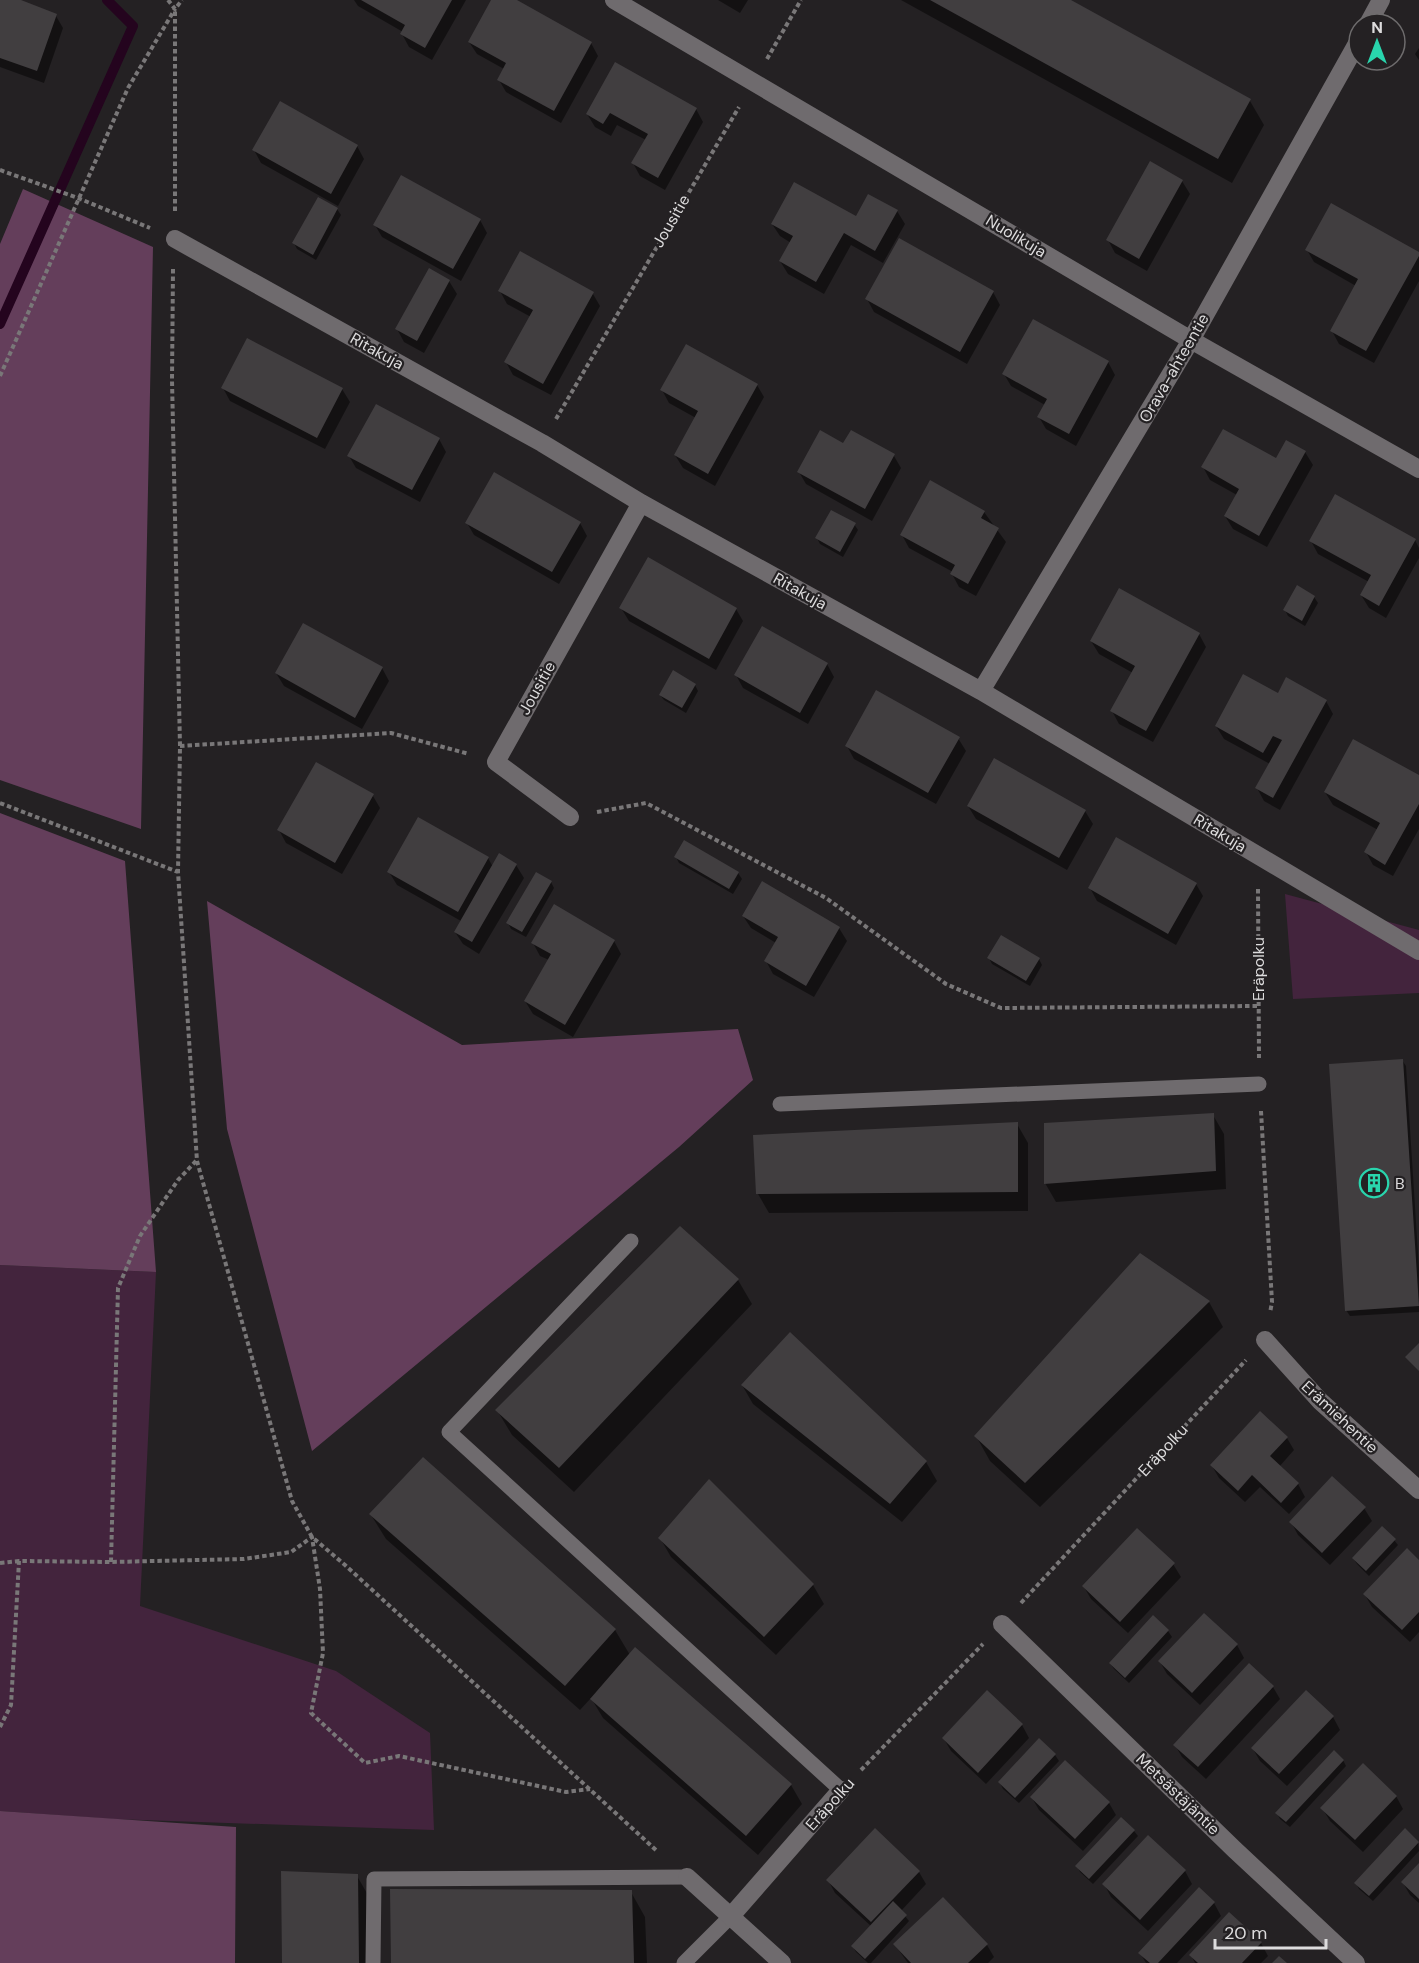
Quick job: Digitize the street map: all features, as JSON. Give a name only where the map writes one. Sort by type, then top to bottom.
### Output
[{"type":"street","name":"Nuolikuja","points":[[614,0],[1191,340],[1419,469]]},
{"type":"street","name":"Orava-ahteentie","points":[[981,692],[1191,340],[1347,60]]},
{"type":"street","name":"Ritakuja","points":[[175,239],[542,443],[641,503],[981,692],[1419,951]]},
{"type":"street","name":"Jousitie","points":[[496,762],[641,503]]},
{"type":"street","points":[[496,762],[570,817]]},
{"type":"street","name":"Erämiehentie","points":[[1265,1340],[1320,1401],[1419,1490]]},
{"type":"street","name":"Metsästäjäntie","points":[[1002,1624],[1235,1850],[1356,1963]]},
{"type":"street","name":"Eräpolku","points":[[731,1916],[841,1790]]},
{"type":"street","points":[[687,1877],[782,1963]]},
{"type":"lane","points":[[780,1104],[1260,1084]]},
{"type":"lane","points":[[631,1241],[449,1432],[841,1790]]},
{"type":"lane","points":[[373,1963],[374,1879],[687,1877]]},
{"type":"lane","points":[[684,1963],[731,1916]]},
{"type":"path","points":[[168,0],[176,9],[172,380],[180,746],[178,872],[196,1161],[292,1501],[312,1537],[320,1589],[323,1653],[311,1713],[365,1763],[399,1756],[566,1792],[590,1789]]},
{"type":"path","points":[[0,376],[128,88],[182,0]]},
{"type":"path","name":"Jousitie","points":[[542,443],[801,0]]},
{"type":"path","points":[[0,170],[78,198],[175,239]]},
{"type":"path","points":[[180,746],[391,733],[496,762]]},
{"type":"path","points":[[570,817],[646,802],[826,897],[946,984],[1001,1008],[1258,1006]]},
{"type":"path","points":[[0,803],[178,872]]},
{"type":"path","name":"Eräpolku","points":[[841,1790],[1002,1624],[1265,1340],[1272,1302],[1260,1084],[1258,856]]},
{"type":"path","points":[[111,1562],[118,1288],[140,1236],[178,1180],[196,1161]]},
{"type":"path","points":[[0,1563],[244,1559],[291,1552],[312,1537]]},
{"type":"path","points":[[312,1537],[687,1877]]},
{"type":"path","points":[[0,1727],[11,1705],[19,1561]]},
{"type":"shaded area","points":[[23,189],[153,247],[141,829],[0,780],[0,244]]},
{"type":"shaded area","points":[[0,813],[125,861],[156,1272],[0,1265]]},
{"type":"shaded area","points":[[1285,894],[1419,930],[1419,993],[1293,999]]},
{"type":"shaded area","points":[[207,901],[462,1045],[738,1029],[753,1080],[679,1147],[312,1451],[227,1129]]},
{"type":"shaded area","points":[[0,1265],[156,1272],[140,1606],[336,1671],[430,1733],[434,1830],[113,1819],[0,1811]]},
{"type":"shaded area","points":[[0,1811],[236,1827],[235,1963],[0,1963]]},
{"type":"building","points":[[0,0],[21,0],[57,14],[37,71],[0,58]]},
{"type":"building","points":[[361,0],[452,0],[425,48],[400,34],[405,25]]},
{"type":"building","points":[[491,0],[517,0],[592,42],[554,111],[497,80],[506,63],[468,42]]},
{"type":"building","points":[[930,0],[1071,0],[1251,99],[1218,159]]},
{"type":"building","points":[[615,62],[697,108],[658,178],[631,163],[648,134],[610,113],[603,124],[586,114]]},
{"type":"building","points":[[280,101],[358,145],[331,194],[252,150]]},
{"type":"building","points":[[1150,161],[1183,180],[1139,259],[1106,240]]},
{"type":"building","points":[[401,175],[481,219],[453,269],[373,225]]},
{"type":"building","points":[[794,182],[856,216],[868,194],[898,210],[875,251],[844,233],[816,282],[779,261],[793,236],[771,224]]},
{"type":"building","points":[[318,197],[338,208],[313,255],[292,243]]},
{"type":"building","points":[[1331,203],[1419,252],[1419,256],[1366,351],[1330,331],[1358,279],[1305,250]]},
{"type":"building","points":[[899,238],[994,291],[960,352],[865,299]]},
{"type":"building","points":[[520,251],[594,292],[543,384],[504,362],[533,310],[498,291]]},
{"type":"building","points":[[429,268],[450,280],[417,341],[395,329]]},
{"type":"building","points":[[1033,319],[1109,361],[1069,434],[1037,417],[1047,399],[1002,374]]},
{"type":"building","points":[[247,338],[343,388],[317,438],[221,388]]},
{"type":"building","points":[[686,344],[758,384],[708,474],[674,455],[698,411],[660,390]]},
{"type":"building","points":[[376,404],[440,438],[412,490],[347,456]]},
{"type":"building","points":[[1223,429],[1276,458],[1286,440],[1306,451],[1259,536],[1224,516],[1239,489],[1201,467]]},
{"type":"building","points":[[820,430],[843,443],[851,430],[895,454],[865,509],[797,472]]},
{"type":"building","points":[[494,472],[581,522],[552,572],[465,523]]},
{"type":"building","points":[[930,480],[985,511],[981,518],[999,528],[968,584],[950,574],[955,565],[900,535]]},
{"type":"building","points":[[1335,494],[1416,539],[1379,606],[1360,595],[1371,575],[1309,541]]},
{"type":"building","points":[[831,510],[856,523],[840,552],[815,538]]},
{"type":"building","points":[[648,557],[737,608],[709,659],[619,608]]},
{"type":"building","points":[[1297,585],[1315,596],[1302,621],[1283,610]]},
{"type":"building","points":[[1119,588],[1200,633],[1146,731],[1110,711],[1135,666],[1090,641]]},
{"type":"building","points":[[303,623],[383,667],[355,718],[275,673]]},
{"type":"building","points":[[762,626],[828,663],[800,713],[734,675]]},
{"type":"building","points":[[673,670],[696,684],[682,708],[659,695]]},
{"type":"building","points":[[1243,674],[1278,693],[1286,677],[1327,700],[1273,798],[1255,788],[1282,740],[1273,736],[1263,753],[1215,726]]},
{"type":"building","points":[[876,690],[960,737],[928,793],[845,746]]},
{"type":"building","points":[[1353,739],[1419,775],[1419,804],[1385,865],[1364,852],[1380,823],[1324,792]]},
{"type":"building","points":[[994,758],[1086,810],[1059,858],[967,806]]},
{"type":"building","points":[[316,762],[374,794],[335,863],[277,830]]},
{"type":"building","points":[[418,817],[489,857],[458,912],[387,872]]},
{"type":"building","points":[[1116,837],[1197,883],[1168,934],[1088,888]]},
{"type":"building","points":[[684,840],[739,872],[729,889],[674,857]]},
{"type":"building","points":[[499,853],[517,864],[472,942],[454,932]]},
{"type":"building","points":[[536,872],[552,881],[522,932],[506,923]]},
{"type":"building","points":[[762,881],[840,927],[806,986],[764,961],[778,937],[742,916]]},
{"type":"building","points":[[554,904],[615,940],[565,1025],[524,1001],[551,954],[531,943]]},
{"type":"building","points":[[1001,935],[1040,958],[1026,981],[987,958]]},
{"type":"building","name":"B","points":[[1403,1059],[1419,1306],[1345,1311],[1329,1064]]},
{"type":"building","points":[[1214,1113],[1216,1171],[1044,1184],[1044,1123]]},
{"type":"building","points":[[1018,1122],[1018,1192],[756,1194],[753,1135]]},
{"type":"building","points":[[680,1226],[739,1279],[559,1468],[495,1410]]},
{"type":"building","points":[[1140,1253],[1210,1301],[1025,1483],[974,1436]]},
{"type":"building","points":[[790,1332],[927,1461],[890,1504],[741,1385]]},
{"type":"building","points":[[1419,1343],[1419,1371],[1405,1357]]},
{"type":"building","points":[[1260,1411],[1288,1437],[1270,1456],[1299,1483],[1281,1503],[1252,1475],[1238,1491],[1210,1465]]},
{"type":"building","points":[[423,1457],[616,1629],[565,1686],[369,1514]]},
{"type":"building","points":[[1332,1476],[1366,1507],[1322,1553],[1289,1522]]},
{"type":"building","points":[[709,1479],[814,1584],[764,1637],[658,1538]]},
{"type":"building","points":[[1382,1526],[1396,1539],[1366,1571],[1352,1558]]},
{"type":"building","points":[[1137,1528],[1175,1563],[1120,1622],[1082,1586]]},
{"type":"building","points":[[1407,1548],[1419,1560],[1419,1612],[1402,1630],[1363,1594]]},
{"type":"building","points":[[1204,1613],[1238,1644],[1192,1693],[1158,1661]]},
{"type":"building","points":[[1153,1615],[1169,1630],[1125,1678],[1109,1663]]},
{"type":"building","points":[[635,1647],[792,1784],[746,1836],[590,1699]]},
{"type":"building","points":[[1249,1663],[1274,1686],[1198,1767],[1173,1745]]},
{"type":"building","points":[[987,1690],[1023,1724],[978,1773],[942,1738]]},
{"type":"building","points":[[1306,1690],[1334,1716],[1279,1774],[1251,1748]]},
{"type":"building","points":[[1039,1738],[1056,1754],[1015,1798],[998,1782]]},
{"type":"building","points":[[1334,1750],[1344,1760],[1286,1822],[1275,1813]]},
{"type":"building","points":[[1065,1760],[1110,1802],[1075,1839],[1030,1797]]},
{"type":"building","points":[[1363,1763],[1397,1796],[1355,1840],[1320,1808]]},
{"type":"building","points":[[1121,1817],[1135,1830],[1089,1879],[1075,1866]]},
{"type":"building","points":[[875,1828],[920,1871],[871,1922],[826,1880]]},
{"type":"building","points":[[1405,1828],[1419,1842],[1369,1896],[1354,1883]]},
{"type":"building","points":[[1148,1835],[1186,1870],[1140,1920],[1102,1884]]},
{"type":"building","points":[[1419,1863],[1419,1899],[1401,1882]]},
{"type":"building","points":[[281,1871],[358,1874],[359,1963],[282,1963]]},
{"type":"building","points":[[1199,1887],[1215,1902],[1158,1963],[1150,1963],[1138,1953]]},
{"type":"building","points":[[390,1889],[632,1890],[634,1963],[391,1963]]},
{"type":"building","points":[[943,1897],[988,1944],[968,1963],[911,1963],[893,1944]]},
{"type":"building","points":[[893,1901],[907,1915],[865,1959],[851,1946]]},
{"type":"building","points":[[1229,1912],[1262,1942],[1242,1963],[1198,1963],[1189,1955]]},
{"type":"building","points":[[1279,1956],[1287,1963],[1272,1963]]},
{"type":"waterway","points":[[0,324],[133,26],[107,0]]},
{"type":"place","name":"B","points":[[1374,1183]]}]
